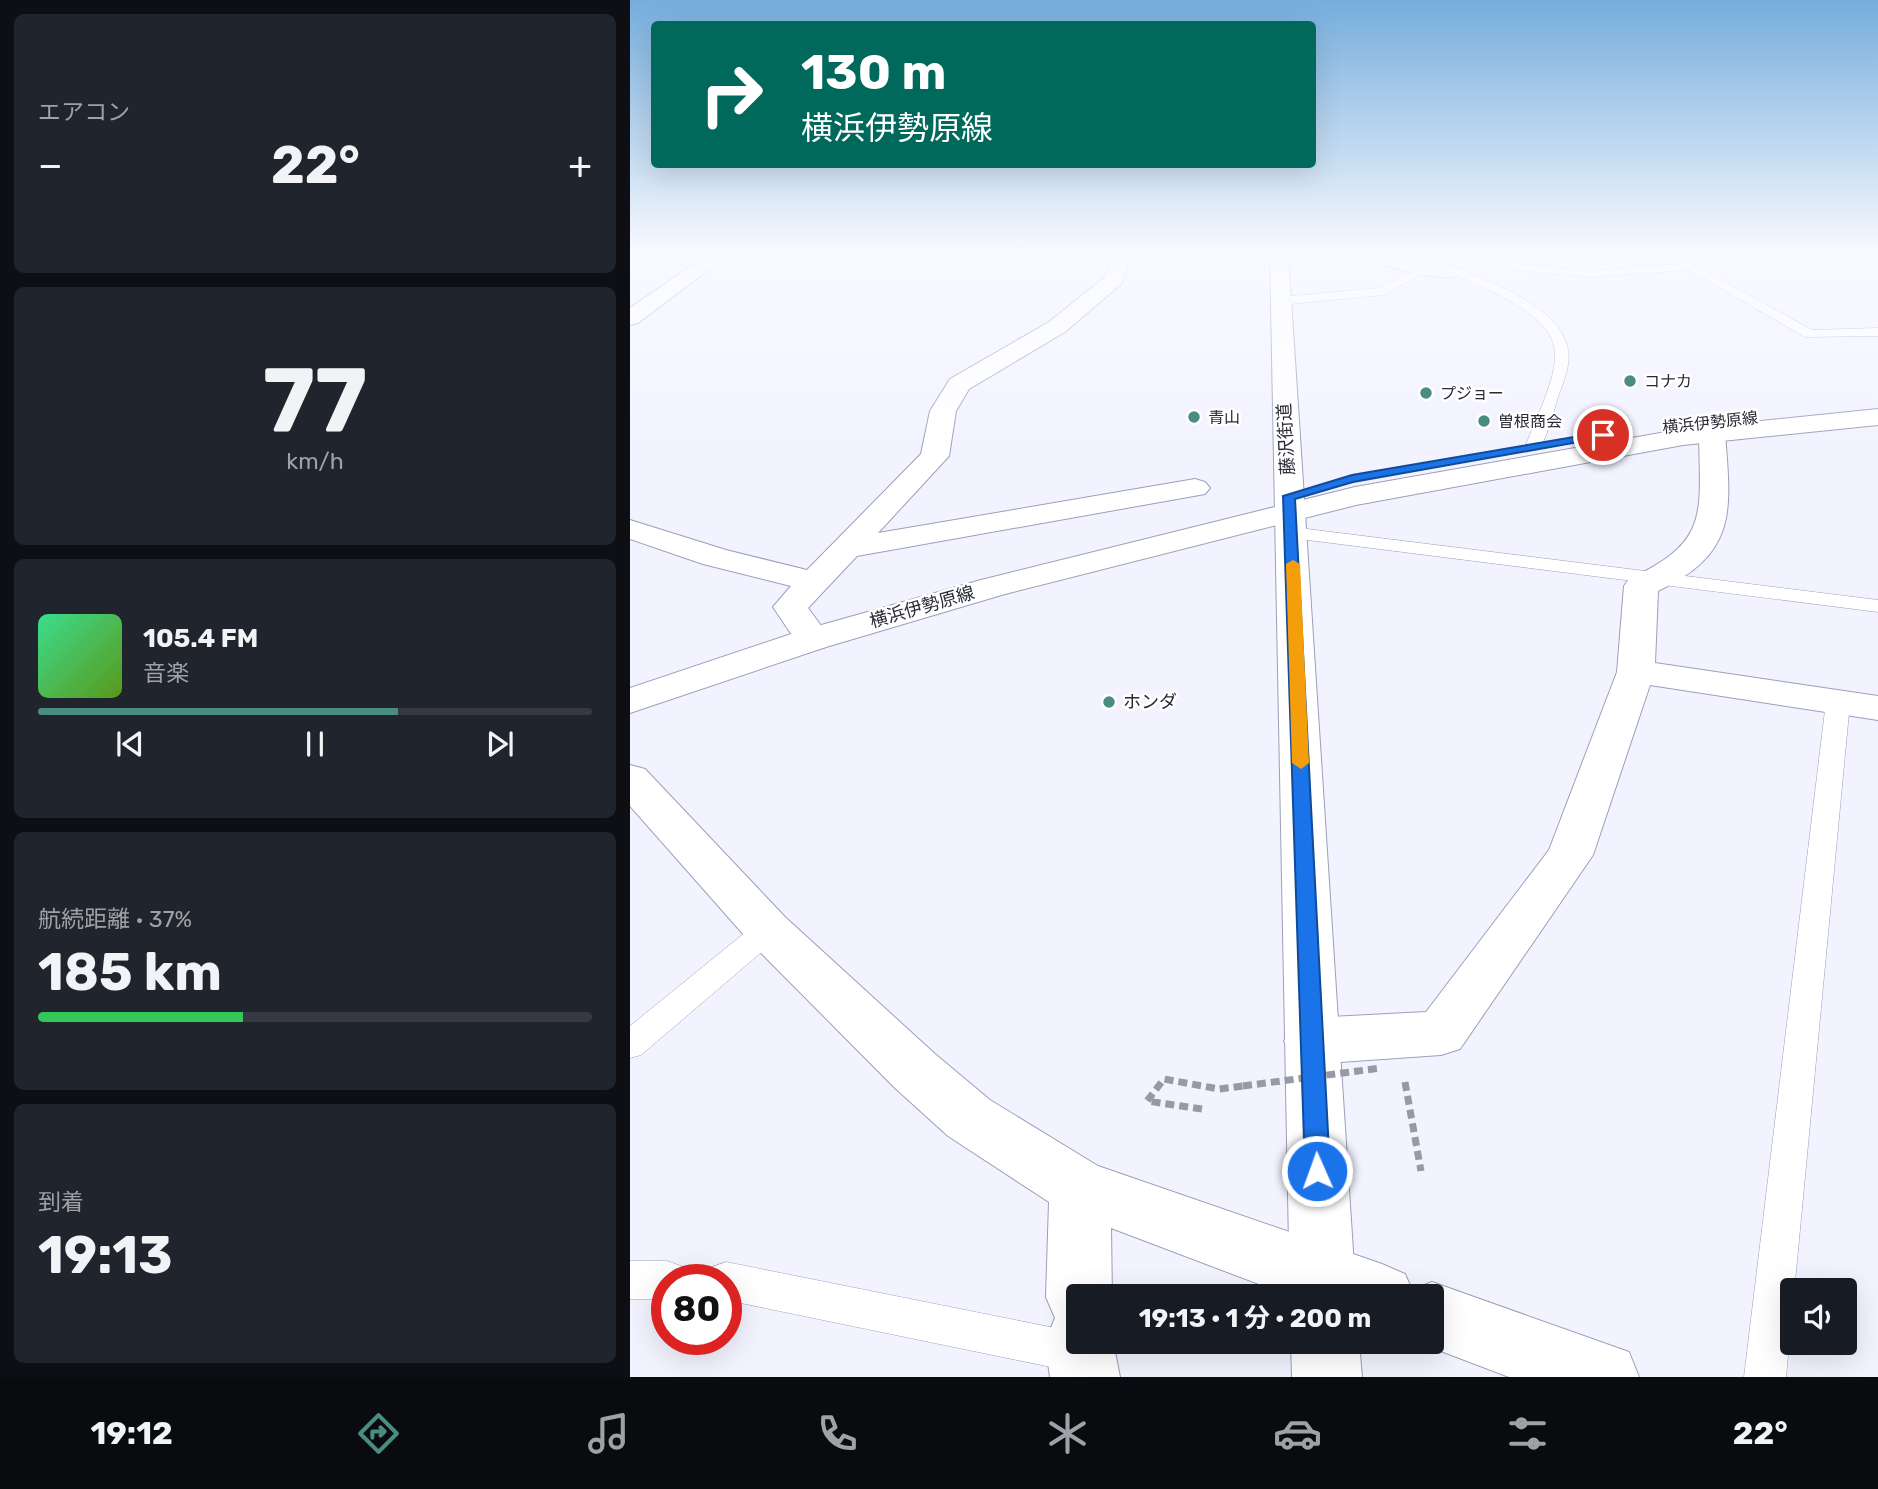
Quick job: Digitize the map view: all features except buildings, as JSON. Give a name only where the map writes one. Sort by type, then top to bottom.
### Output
[{"type":"main road","points":[[813,639],[790,607],[935,456],[943,411],[959,384],[1057,327],[1070,316]]},
{"type":"main road","name":"藤沢街道","points":[[1281,316],[1322,1284]]},
{"type":"main road","name":"横浜伊勢原線","points":[[1290,514],[1352,479],[1534,445],[1673,425],[1878,406]]},
{"type":"main road","name":"横浜伊勢原線","points":[[630,701],[813,639],[993,587],[1219,528],[1290,514],[1376,492],[1712,433],[1878,417]]},
{"type":"main road","points":[[1311,1041],[1441,1033],[1570,855],[1636,672],[1641,586],[1664,577],[1692,558],[1713,524],[1712,433]]},
{"type":"main road","points":[[847,548],[1195,488]]},
{"type":"main road","points":[[630,529],[715,557],[815,582]]},
{"type":"main road","points":[[1636,672],[1878,708]]},
{"type":"main road","points":[[630,779],[768,930],[915,1071],[969,1118],[1080,1188],[1317,1284]]},
{"type":"main road","points":[[1080,1188],[1080,1284]]},
{"type":"main road","points":[[1444,1319],[1604,1377]]},
{"type":"main road","points":[[1326,1354],[1327,1377]]},
{"type":"lane","points":[[1534,445],[1562,352],[1558,334],[1539,316]]},
{"type":"lane","points":[[1779,316],[1810,334],[1878,332]]},
{"type":"lane","points":[[1290,514],[1664,577],[1878,606]]},
{"type":"lane","points":[[1765,1377],[1838,702]]},
{"type":"lane","points":[[630,1045],[768,930]]},
{"type":"lane","points":[[630,1280],[651,1280]]},
{"type":"lane","points":[[742,1284],[1066,1340]]},
{"type":"path","points":[[1202,1109],[1147,1101],[1164,1079],[1219,1090],[1392,1067]]},
{"type":"path","points":[[1404,1079],[1421,1171]]},
{"type":"slow traffic","points":[[1293,564],[1301,763]]},
{"type":"place","name":"コナカ","points":[[1630,381]]},
{"type":"place","name":"プジョー","points":[[1426,393]]},
{"type":"place","name":"青山","points":[[1194,417]]},
{"type":"place","name":"曽根商会","points":[[1484,421]]},
{"type":"place","name":"ホンダ","points":[[1109,702]]},
{"type":"route","points":[[1317,1171],[1289,496],[1352,479],[1603,435]]}]
